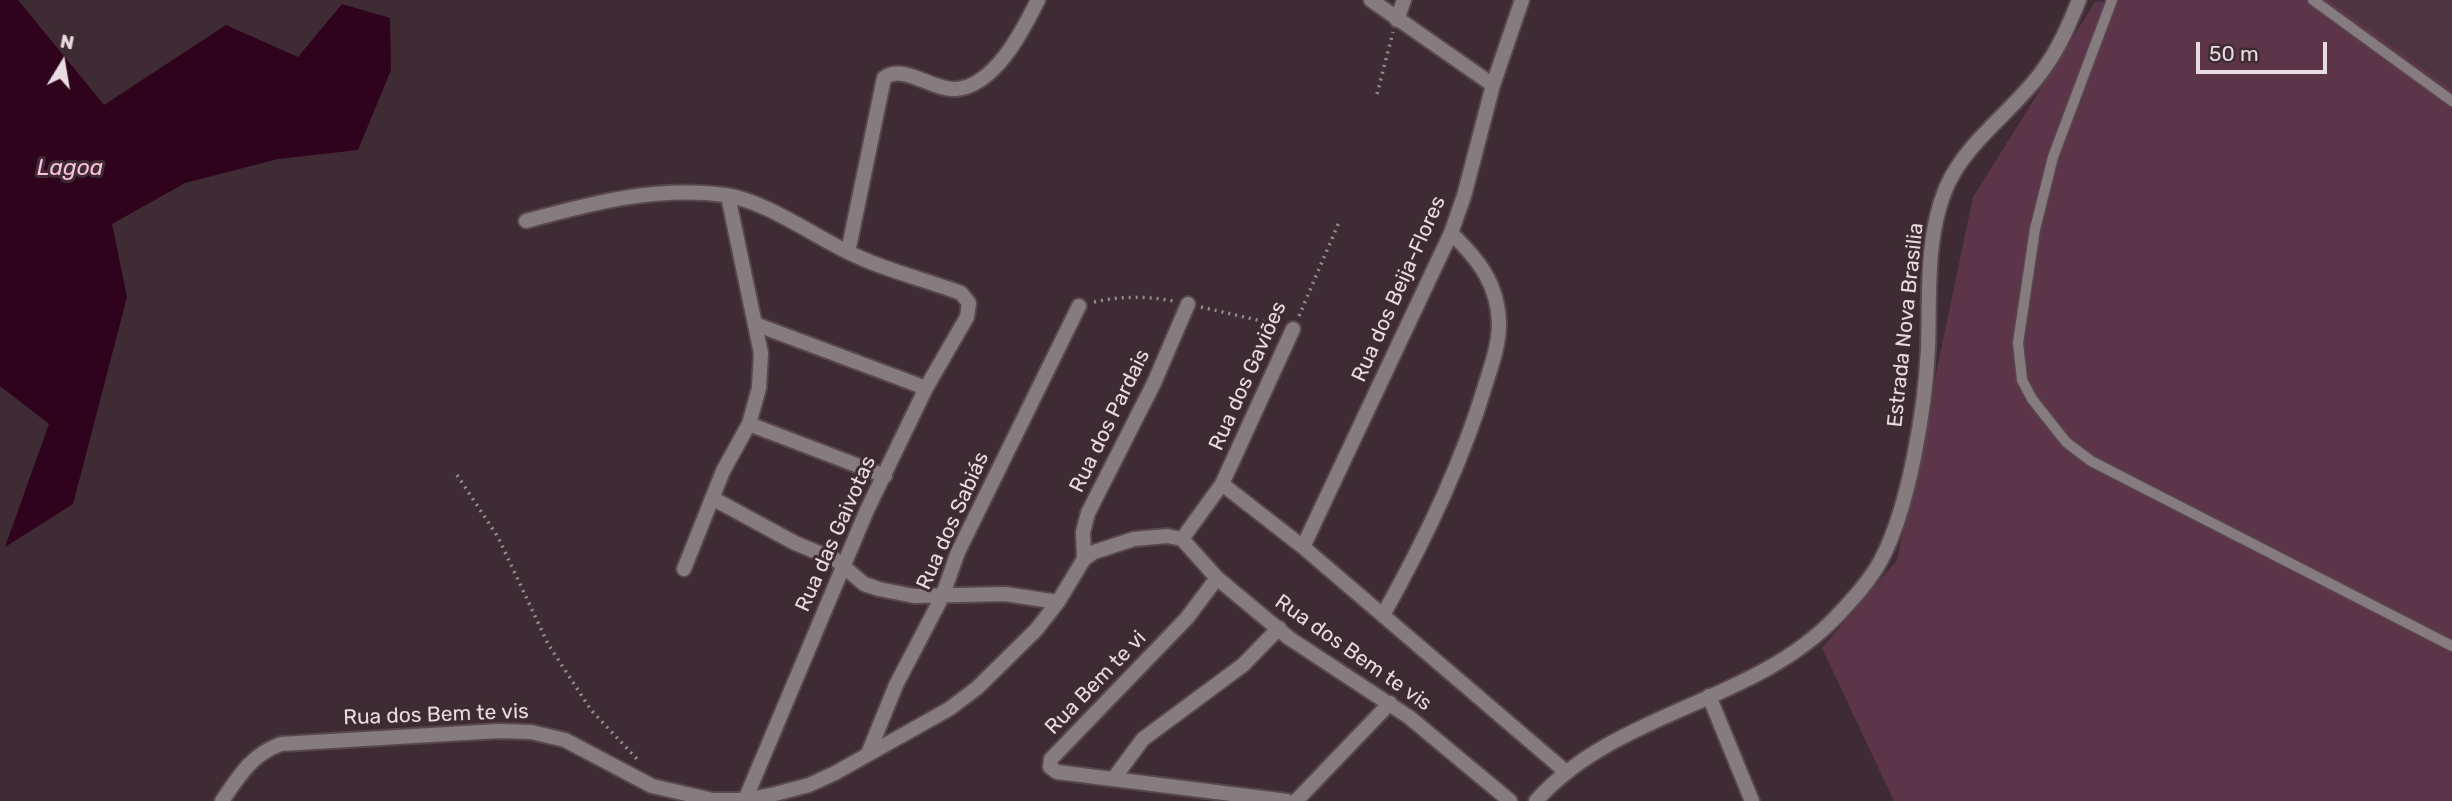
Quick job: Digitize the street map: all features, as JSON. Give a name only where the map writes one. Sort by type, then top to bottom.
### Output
[{"type":"street","points":[[526,221],[615,198],[642,195],[728,196],[765,209],[848,253],[884,78],[894,73],[947,89],[969,85],[994,67],[1012,47],[1038,0]]},
{"type":"street","points":[[1396,20],[1404,0]]},
{"type":"street","name":"Rua dos Beija-Flores","points":[[1303,547],[1451,233],[1464,196],[1493,85],[1522,0]]},
{"type":"street","name":"Estrada Nova Brasilia","points":[[1539,800],[1565,771],[1596,751],[1772,667],[1805,646],[1836,617],[1881,561],[1893,531],[1913,451],[1927,352],[1934,226],[1947,187],[1964,156],[2043,71],[2066,35],[2079,0]]},
{"type":"street","points":[[1372,1],[1493,85]]},
{"type":"street","points":[[684,569],[712,498],[748,424],[761,374],[755,324],[728,196]]},
{"type":"street","points":[[1383,615],[1425,538],[1456,464],[1475,418],[1497,342],[1497,306],[1488,279],[1478,259],[1451,233]]},
{"type":"street","name":"Rua das Gaivotas","points":[[745,800],[802,659],[867,510],[926,388],[967,317],[969,303],[961,293],[848,253]]},
{"type":"street","name":"Rua dos Pardais","points":[[1083,559],[1083,532],[1088,513],[1154,383],[1188,304]]},
{"type":"street","name":"Rua dos Sabiás","points":[[867,754],[896,685],[942,597],[958,552],[1079,306]]},
{"type":"street","points":[[755,324],[926,388]]},
{"type":"street","name":"Rua dos Gaviões","points":[[1182,539],[1222,484],[1293,329]]},
{"type":"street","points":[[748,424],[885,476]]},
{"type":"street","name":"Rua dos Bem te vis","points":[[1222,484],[1303,547],[1565,771]]},
{"type":"street","points":[[712,498],[844,566],[864,584],[879,589],[942,597],[1004,594],[1058,602]]},
{"type":"street","points":[[1083,559],[1111,545],[1134,539],[1182,539]]},
{"type":"street","name":"Rua dos Bem te vis","points":[[1182,539],[1217,578],[1279,628],[1322,661],[1390,703],[1510,801]]},
{"type":"street","name":"Rua dos Bem te vis","points":[[222,801],[243,770],[262,751],[281,744],[498,731],[531,732],[565,740],[652,786],[713,800],[745,800],[808,785],[949,709],[977,688],[1028,639],[1058,602],[1083,559]]},
{"type":"street","name":"Rua Bem te vi","points":[[1217,578],[1187,618],[1049,764],[1052,771],[1057,772],[1287,801]]},
{"type":"street","points":[[1114,778],[1143,739],[1243,665],[1279,628]]},
{"type":"street","points":[[1709,696],[1752,801]]},
{"type":"street","points":[[1296,801],[1390,703]]},
{"type":"lane","points":[[2112,0],[2053,157],[2035,229],[2018,344],[2022,380],[2032,399],[2066,442],[2091,461],[2452,646]]},
{"type":"lane","points":[[2313,0],[2452,101]]},
{"type":"path","points":[[1377,94],[1396,20]]},
{"type":"path","name":"Rua dos Gaviões","points":[[1293,329],[1339,222]]},
{"type":"path","points":[[457,475],[498,537],[548,645],[591,710],[641,762]]},
{"type":"shaded area","points":[[2329,0],[2452,0],[2452,89]]},
{"type":"shaded area","points":[[2329,0],[2452,89],[2452,801],[1894,801],[1822,648],[1897,560],[1973,197],[2095,2]]},
{"type":"water","name":"Lagoa","points":[[0,0],[18,0],[104,105],[226,25],[298,57],[342,4],[390,18],[391,70],[358,150],[278,159],[185,183],[112,224],[127,297],[73,504],[5,547],[49,424],[0,386]]}]
